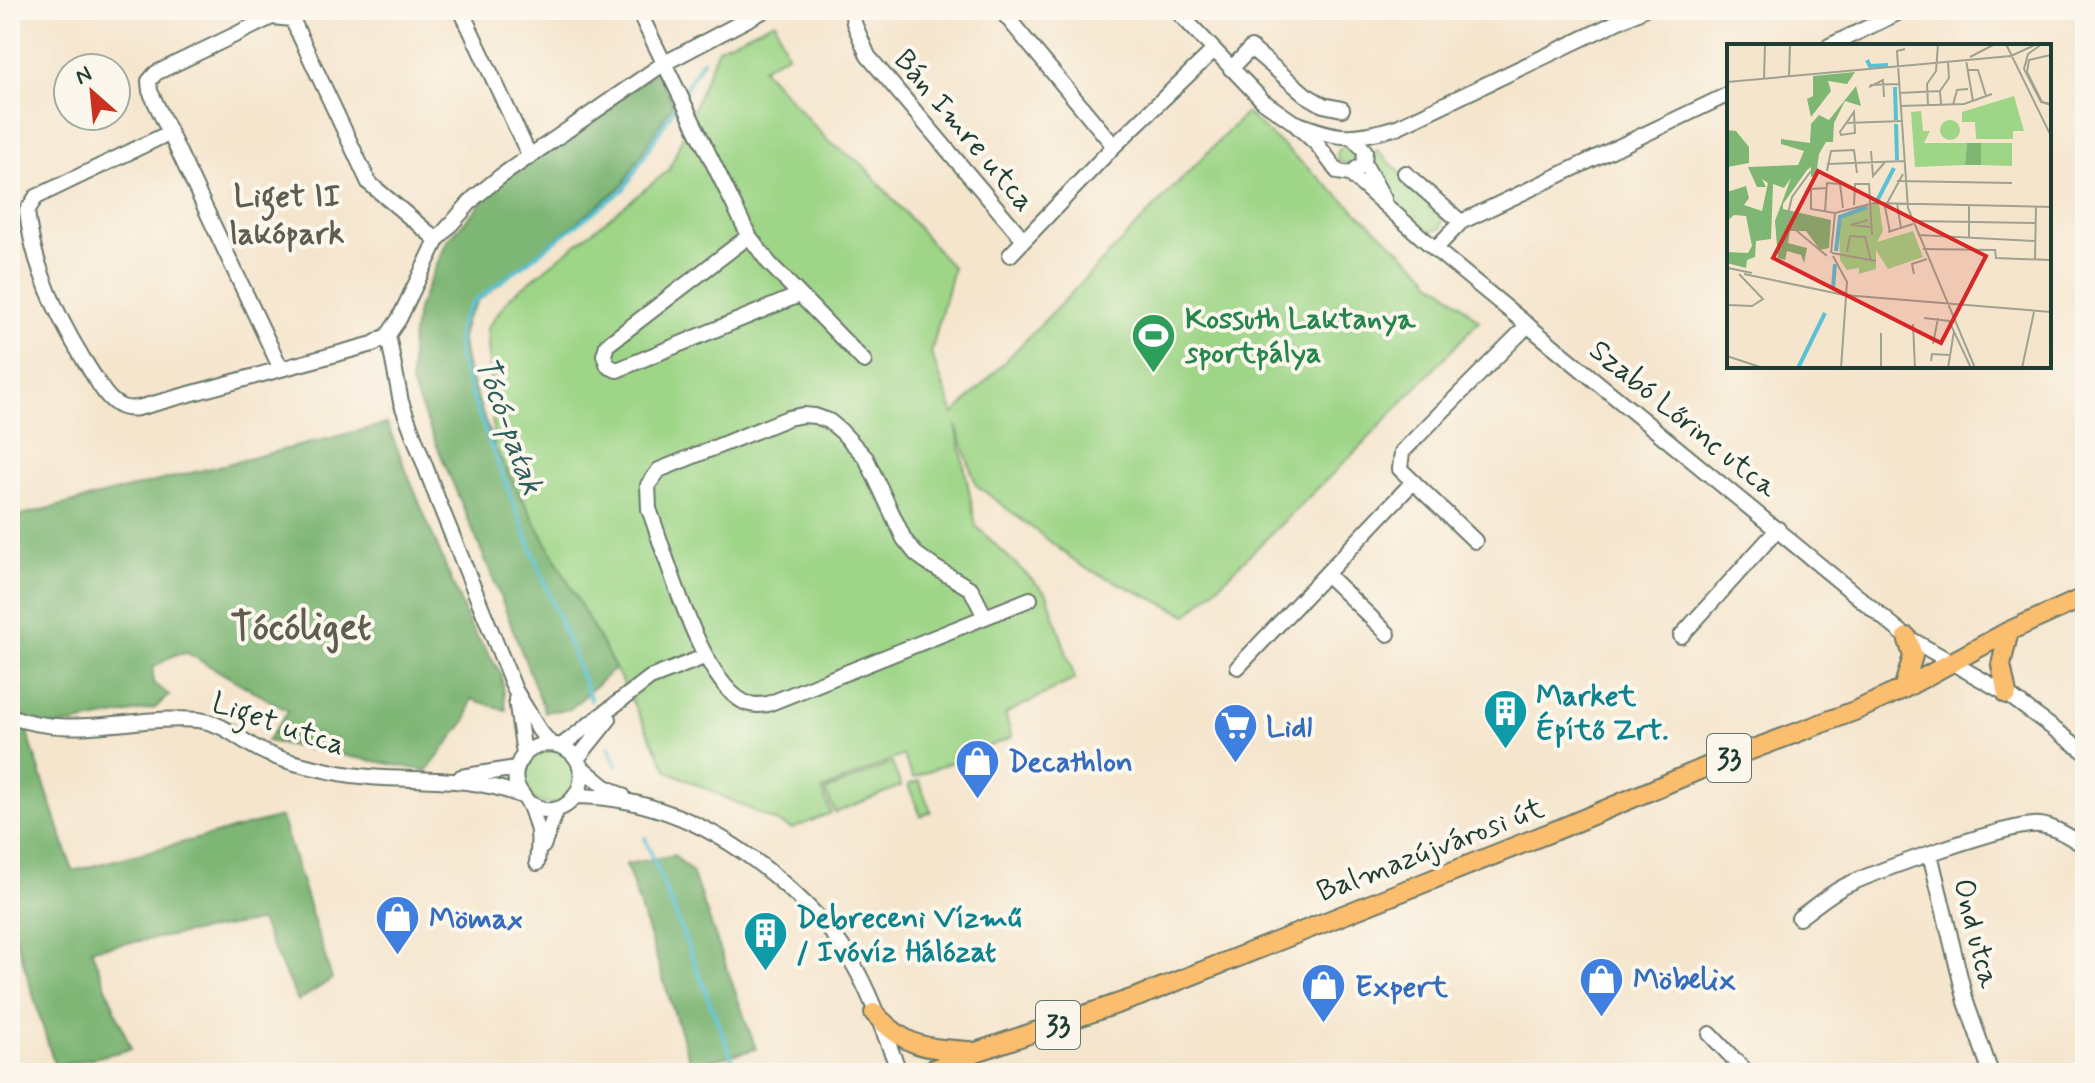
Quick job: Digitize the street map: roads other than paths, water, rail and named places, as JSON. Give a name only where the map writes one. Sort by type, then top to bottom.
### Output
[{"type":"main road","name":"33","points":[[1952,663],[2009,631],[2085,597]]},
{"type":"main road","points":[[2007,694],[2001,665],[2009,631]]},
{"type":"main road","points":[[1903,689],[1913,656],[1907,637]]},
{"type":"main road","name":"Balmazújvárosi út","points":[[924,1073],[976,1052],[1127,1001],[1903,689],[1952,663]]},
{"type":"main road","points":[[874,1013],[910,1043],[976,1052]]},
{"type":"main road","points":[[955,1073],[976,1052]]},
{"type":"street","points":[[461,10],[530,157]]},
{"type":"street","points":[[638,10],[749,236],[769,263],[864,361]]},
{"type":"street","points":[[169,133],[36,197],[27,211],[35,250],[62,321],[106,393],[117,405],[127,409],[373,344],[388,335],[399,319],[437,240],[474,198],[663,64],[765,10]]},
{"type":"street","name":"Bán Imre utca","points":[[852,10],[868,56],[1023,239]]},
{"type":"street","points":[[1001,10],[1114,146]]},
{"type":"street","points":[[1328,157],[1331,145],[1347,138],[1397,127],[1642,10]]},
{"type":"street","points":[[1833,44],[1904,10]]},
{"type":"street","points":[[1186,14],[1213,51],[1263,101],[1293,122],[1328,157],[1333,168],[1343,174],[1350,174],[1397,127]]},
{"type":"street","points":[[281,369],[150,91],[149,81],[156,73],[272,17],[292,19],[369,183],[437,240]]},
{"type":"street","points":[[1231,69],[1251,48],[1306,95],[1323,105],[1342,109]]},
{"type":"street","points":[[1010,255],[1114,146],[1213,51]]},
{"type":"street","points":[[1435,249],[1461,222],[1727,95]]},
{"type":"street","points":[[1293,122],[1359,141],[1364,157]]},
{"type":"street","name":"Szabó Lőrinc utca","points":[[1364,157],[1388,207]]},
{"type":"street","points":[[1405,173],[1461,222]]},
{"type":"street","name":"Szabó Lőrinc utca","points":[[1350,174],[1435,249],[1907,637],[2007,694],[2085,752]]},
{"type":"street","points":[[749,236],[607,345],[604,355],[608,366],[617,370],[799,295]]},
{"type":"street","points":[[1475,541],[1400,469],[1402,452],[1528,325]]},
{"type":"street","points":[[388,335],[401,402],[515,690],[539,730],[604,786],[638,803]]},
{"type":"street","points":[[985,617],[971,589],[916,554],[904,539],[866,458],[829,421],[803,415],[788,418],[659,470],[648,485],[649,509],[704,657],[736,697],[752,705],[768,704],[1030,599]]},
{"type":"street","points":[[1238,667],[1413,482]]},
{"type":"street","points":[[1681,636],[1778,529]]},
{"type":"street","points":[[1327,575],[1388,634]]},
{"type":"street","points":[[557,809],[537,863],[538,830],[515,779],[516,768],[524,754],[539,744],[556,744],[626,699],[650,678],[704,657]]},
{"type":"street","points":[[515,690],[524,754]]},
{"type":"street","points":[[525,800],[546,810],[557,809],[576,796],[580,786],[579,763],[626,699]]},
{"type":"street","name":"Liget utca","points":[[10,716],[42,725],[72,726],[201,720],[229,729],[258,750],[335,772],[383,779],[496,787],[525,800]]},
{"type":"street","name":"Liget utca","points":[[437,781],[516,768]]},
{"type":"street","points":[[576,796],[599,796],[638,803],[676,814],[740,847],[769,869],[827,925],[847,952],[864,984],[900,1073]]},
{"type":"street","points":[[1930,854],[2020,826],[2039,825],[2056,830],[2085,846]]},
{"type":"street","name":"Ond utca","points":[[1799,918],[1844,886],[1930,854],[1966,1002],[1991,1073]]},
{"type":"street","points":[[1710,1034],[1747,1073]]},
{"type":"waterway","name":"Tócó-patak","points":[[683,92],[703,60]]},
{"type":"waterway","name":"Tócó-patak","points":[[591,700],[477,410],[459,357],[457,341],[461,322],[470,305],[624,189],[679,100]]},
{"type":"waterway","name":"Tócó-patak","points":[[609,747],[617,766]]},
{"type":"waterway","name":"Tócó-patak","points":[[645,838],[738,1073]]},
{"type":"place","name":"Kossuth Laktanya sportpálya","points":[[1154,374]]},
{"type":"place","name":"Market Építő Zrt.","points":[[1505,751]]},
{"type":"place","name":"Lidl","points":[[1235,765]]},
{"type":"place","name":"Decathlon","points":[[977,800]]},
{"type":"place","name":"Mömax","points":[[398,957]]},
{"type":"place","name":"Debreceni Vízmű / Ivóvíz Hálózat","points":[[765,973]]},
{"type":"place","name":"Möbelix","points":[[1602,1018]]},
{"type":"place","name":"Expert","points":[[1324,1025]]},
{"type":"district","name":"Liget II lakópark","points":[[287,214]]},
{"type":"district","name":"Tócóliget","points":[[301,626]]}]
